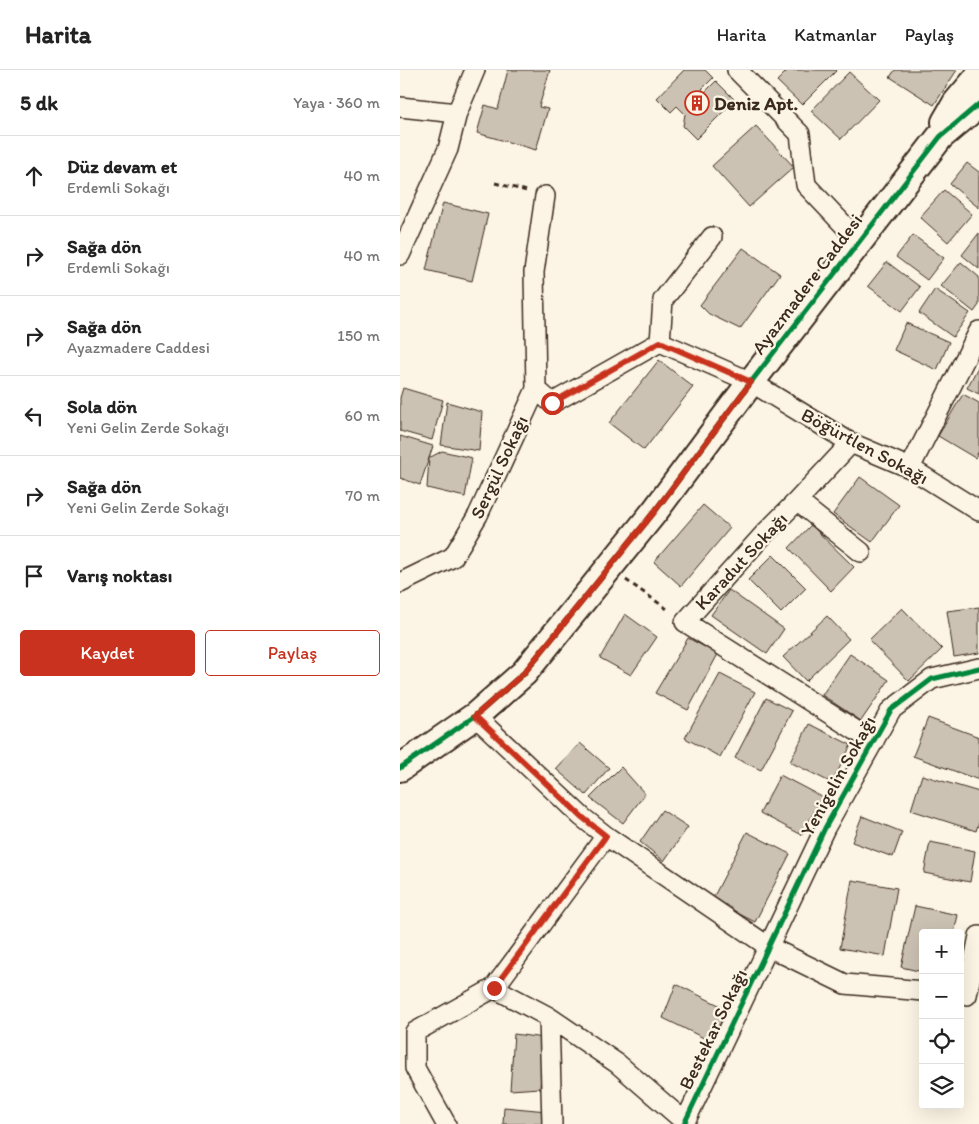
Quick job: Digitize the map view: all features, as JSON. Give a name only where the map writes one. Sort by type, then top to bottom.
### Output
[{"type":"street","points":[[400,255],[448,149],[458,113],[475,70]]},
{"type":"street","points":[[737,70],[800,134],[806,185],[859,241]]},
{"type":"street","name":"Ayazmadere Caddesi","points":[[940,137],[956,103],[979,76]]},
{"type":"street","name":"Ayazmadere Caddesi","points":[[400,768],[475,716],[524,673],[655,511],[751,382],[940,137],[979,104]]},
{"type":"street","points":[[400,108],[458,113]]},
{"type":"street","name":"Sergül Sokağı","points":[[400,583],[452,558],[478,515],[536,389],[534,272],[545,196]]},
{"type":"street","points":[[536,389],[552,403],[660,342],[662,300],[712,237]]},
{"type":"street","points":[[910,468],[979,331]]},
{"type":"street","name":"Böğürtlen Sokağı","points":[[660,342],[751,382],[851,443],[910,468],[979,511]]},
{"type":"street","name":"Karadut Sokağı","points":[[685,622],[764,534],[851,443]]},
{"type":"street","name":"Karadut Sokağı","points":[[797,501],[861,552]]},
{"type":"street","points":[[685,622],[874,742]]},
{"type":"street","name":"Yenigelin Sokağı","points":[[770,947],[825,828],[892,710],[932,679],[979,668]]},
{"type":"street","points":[[475,716],[582,817],[606,836],[770,947],[845,984],[919,991]]},
{"type":"street","points":[[446,1124],[415,1068],[407,1031],[494,988],[606,836]]},
{"type":"street","points":[[969,995],[979,936]]},
{"type":"street","name":"Bestekar Sokağı","points":[[684,1123],[770,947]]},
{"type":"street","points":[[494,988],[549,1017],[618,1064],[684,1123]]},
{"type":"street","points":[[549,1017],[552,1124]]},
{"type":"path","points":[[495,183],[545,196]]},
{"type":"path","points":[[609,568],[685,622]]},
{"type":"building","points":[[508,70],[550,70],[539,107],[548,109],[536,150],[477,133],[485,105],[498,109]]},
{"type":"building","name":"Deniz Apt.","points":[[684,70],[705,70],[713,78],[702,89],[705,92],[716,81],[735,100],[696,139],[683,126],[685,114],[677,106],[671,112],[657,98]]},
{"type":"building","points":[[788,70],[837,70],[802,105],[777,81]]},
{"type":"building","points":[[895,70],[957,70],[934,105],[890,77]]},
{"type":"building","points":[[849,72],[879,100],[841,139],[811,111]]},
{"type":"building","points":[[756,126],[794,167],[749,207],[712,166]]},
{"type":"building","points":[[967,163],[979,172],[979,208],[950,184]]},
{"type":"building","points":[[944,190],[972,214],[948,242],[920,217]]},
{"type":"building","points":[[443,203],[488,214],[472,281],[426,270]]},
{"type":"building","points":[[979,233],[979,269],[962,255]]},
{"type":"building","points":[[913,235],[944,258],[927,280],[896,257]]},
{"type":"building","points":[[743,248],[780,274],[740,329],[709,314],[700,305]]},
{"type":"building","points":[[887,262],[920,287],[902,311],[868,286]]},
{"type":"building","points":[[961,262],[979,277],[979,305],[974,312],[941,286]]},
{"type":"building","points":[[935,289],[970,313],[953,337],[919,313]]},
{"type":"building","points":[[906,323],[949,342],[937,370],[894,350]]},
{"type":"building","points":[[659,360],[693,387],[644,450],[609,423]]},
{"type":"building","points":[[979,368],[979,394],[967,388]]},
{"type":"building","points":[[403,388],[443,400],[432,440],[400,431],[400,398]]},
{"type":"building","points":[[963,394],[979,403],[979,451],[975,458],[938,436]]},
{"type":"building","points":[[447,402],[482,412],[479,451],[441,445]]},
{"type":"building","points":[[400,436],[433,446],[420,485],[400,478]]},
{"type":"building","points":[[442,451],[472,458],[465,497],[427,488],[429,458]]},
{"type":"building","points":[[860,477],[899,505],[872,542],[833,514]]},
{"type":"building","points":[[703,505],[730,528],[681,586],[654,562]]},
{"type":"building","points":[[811,525],[854,567],[831,591],[789,548]]},
{"type":"building","points":[[773,555],[806,588],[781,613],[748,580]]},
{"type":"building","points":[[729,590],[784,629],[767,654],[711,615]]},
{"type":"building","points":[[979,607],[979,653],[954,657],[947,611]]},
{"type":"building","points":[[902,608],[942,649],[909,681],[869,640]]},
{"type":"building","points":[[625,614],[657,637],[631,675],[600,658]]},
{"type":"building","points":[[827,616],[849,639],[806,681],[783,657]]},
{"type":"building","points":[[688,638],[718,654],[688,710],[655,693]]},
{"type":"building","points":[[850,654],[889,680],[861,721],[822,695]]},
{"type":"building","points":[[720,674],[755,692],[720,757],[685,738]]},
{"type":"building","points":[[766,698],[792,711],[761,770],[735,758]]},
{"type":"building","points":[[928,718],[979,737],[979,780],[913,756]]},
{"type":"building","points":[[809,724],[851,745],[832,783],[790,762]]},
{"type":"building","points":[[580,743],[609,768],[586,795],[556,769]]},
{"type":"building","points":[[621,767],[645,794],[623,823],[590,798]]},
{"type":"building","points":[[780,775],[822,797],[802,835],[760,813]]},
{"type":"building","points":[[922,775],[979,792],[979,822],[976,831],[911,810]]},
{"type":"building","points":[[662,810],[688,827],[664,861],[640,842]]},
{"type":"building","points":[[862,816],[902,832],[893,857],[852,842]]},
{"type":"building","points":[[747,832],[790,854],[755,922],[712,900]]},
{"type":"building","points":[[930,842],[975,851],[970,882],[924,873]]},
{"type":"building","points":[[852,880],[897,888],[885,956],[840,948]]},
{"type":"building","points":[[915,906],[958,915],[955,929],[919,929],[919,971],[901,967]]},
{"type":"building","points":[[676,984],[727,1009],[712,1042],[663,1018]]},
{"type":"building","points":[[514,1034],[544,1038],[540,1088],[510,1090]]},
{"type":"building","points":[[504,1107],[547,1111],[547,1124],[503,1124]]},
{"type":"cycle path","points":[[400,768],[475,716],[524,673],[655,511],[751,382],[940,137],[979,104]]},
{"type":"cycle path","points":[[684,1124],[825,828],[891,710],[932,679],[979,668]]},
{"type":"place","name":"Deniz Apt.","points":[[697,103]]},
{"type":"route","points":[[494,988],[606,836],[582,817],[475,716],[524,673],[655,511],[751,382],[660,342],[552,403]]}]
